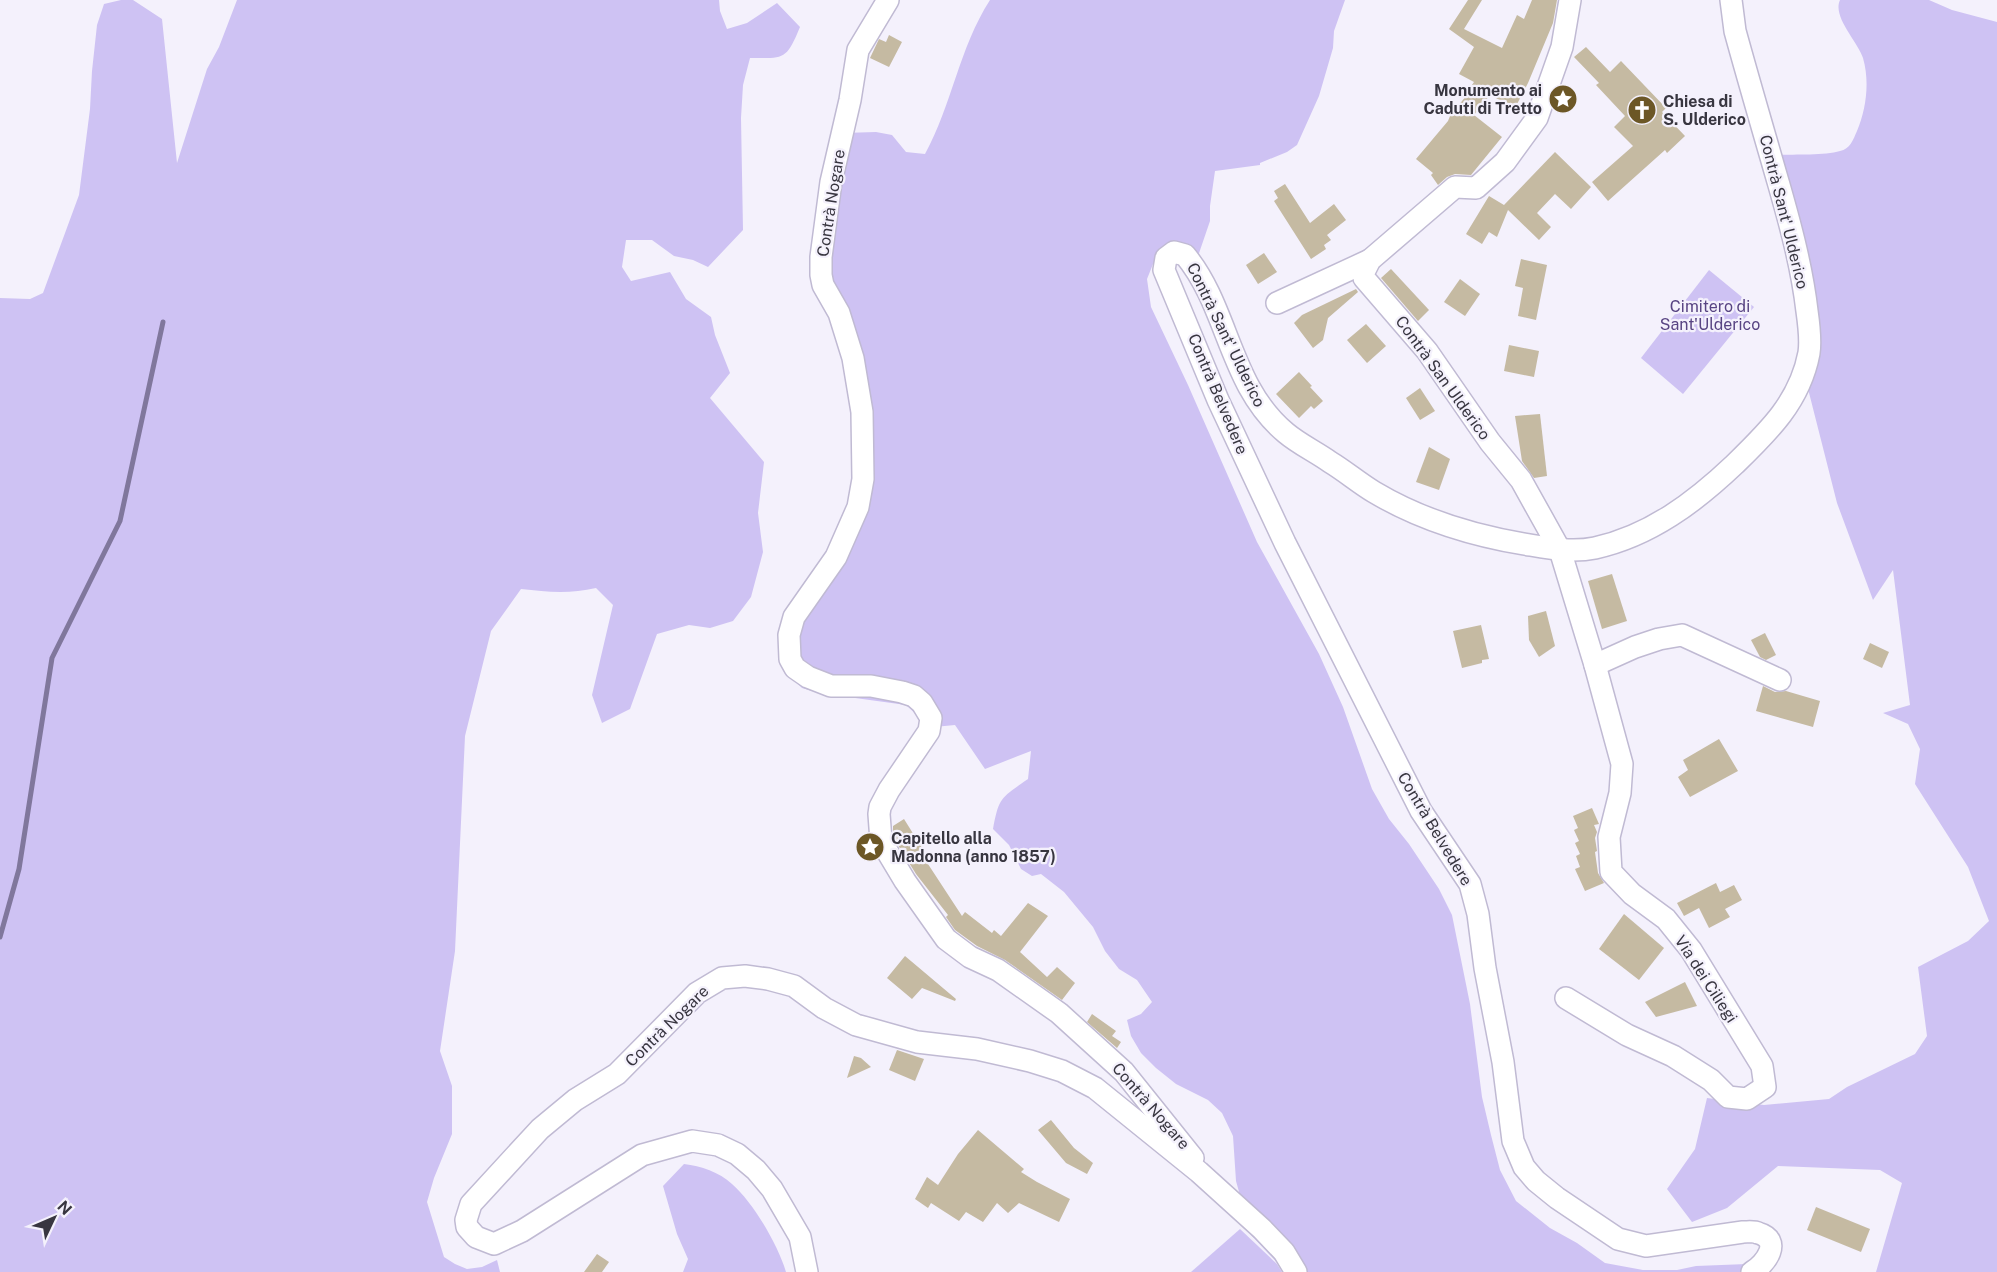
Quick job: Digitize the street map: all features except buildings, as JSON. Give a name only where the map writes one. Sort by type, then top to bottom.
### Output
[{"type":"street","name":"Contrà Nogare","points":[[888,0],[858,50],[850,100],[830,192],[821,256],[823,285],[839,313],[853,358],[862,412],[863,479],[858,507],[836,557],[794,617],[789,635],[790,659],[795,668],[808,677],[831,686],[871,686],[902,692],[914,696],[922,703],[931,718],[929,731],[880,807],[881,841],[885,849],[904,881],[946,939],[970,957],[998,970],[1059,1013],[1094,1043],[1124,1072],[1175,1134],[1191,1154],[1199,1172]]},
{"type":"street","points":[[1277,303],[1370,260],[1455,188],[1465,186],[1476,188],[1505,162],[1537,118],[1562,47],[1570,0]]},
{"type":"street","name":"Contrà Sant' Ulderico","points":[[1166,258],[1174,252],[1185,255],[1194,265],[1237,359],[1243,378],[1264,413],[1287,434],[1372,491],[1414,513],[1446,526],[1485,537],[1560,550],[1584,550],[1622,540],[1666,520],[1725,473],[1772,428],[1794,397],[1803,375],[1809,350],[1804,283],[1792,232],[1735,31],[1731,0]]},
{"type":"street","name":"Contrà Belvedere","points":[[1166,258],[1164,270],[1218,400],[1285,543],[1421,811],[1470,884],[1478,914],[1485,968],[1503,1062],[1513,1142],[1524,1167],[1536,1181],[1557,1198],[1618,1239],[1646,1246],[1736,1233],[1758,1233],[1770,1244],[1771,1253],[1762,1266],[1752,1272]]},
{"type":"street","name":"Contrà San Ulderico","points":[[1370,260],[1364,272],[1364,278],[1427,351],[1490,442],[1521,480],[1560,550]]},
{"type":"street","name":"Via dei Ciliegi","points":[[1560,550],[1596,665],[1622,764],[1620,793],[1609,837],[1611,872],[1632,894],[1666,919],[1691,950],[1762,1066],[1765,1087],[1748,1099],[1728,1097],[1711,1080],[1673,1056],[1628,1035],[1566,998]]},
{"type":"street","points":[[1596,665],[1635,647],[1659,639],[1682,635],[1780,680]]},
{"type":"street","name":"Contrà Nogare","points":[[807,1272],[800,1236],[772,1190],[756,1170],[737,1154],[718,1146],[692,1141],[642,1155],[522,1231],[494,1245],[476,1237],[467,1227],[466,1220],[471,1204],[540,1129],[575,1100],[617,1074],[697,993],[722,978],[735,976],[768,979],[794,986],[824,1008],[856,1025],[886,1035],[917,1042],[976,1049],[1062,1071],[1095,1088],[1199,1172]]},
{"type":"street","points":[[1199,1172],[1262,1228],[1284,1252],[1296,1272]]},
{"type":"green space","points":[[133,0],[162,19],[177,163],[207,69],[219,47],[237,0],[719,0],[720,11],[727,29],[747,23],[777,3],[800,27],[791,46],[783,55],[770,58],[750,58],[743,85],[741,118],[743,230],[708,267],[693,260],[674,256],[652,240],[626,240],[622,267],[631,281],[670,272],[686,299],[711,317],[715,335],[730,373],[710,398],[764,462],[758,513],[763,552],[751,597],[733,621],[710,628],[689,625],[657,634],[630,709],[602,723],[592,695],[613,605],[596,588],[558,592],[521,589],[491,631],[465,736],[455,951],[440,1051],[452,1086],[452,1134],[427,1202],[444,1257],[467,1269],[482,1267],[497,1260],[500,1272],[0,1272],[0,298],[30,299],[43,293],[79,195],[90,109],[97,25],[104,4]]},
{"type":"green space","points":[[990,0],[1345,0],[1334,31],[1333,48],[1319,96],[1297,145],[1260,165],[1215,171],[1210,221],[1196,262],[1170,257],[1153,264],[1147,279],[1151,307],[1257,542],[1319,654],[1343,707],[1372,789],[1389,819],[1439,889],[1452,915],[1470,1004],[1482,1097],[1500,1170],[1516,1201],[1550,1228],[1577,1243],[1605,1263],[1643,1270],[1677,1270],[1696,1266],[1747,1264],[1746,1272],[1286,1272],[1251,1235],[1236,1181],[1233,1136],[1222,1113],[1208,1100],[1176,1084],[1156,1068],[1141,1053],[1131,1036],[1127,1020],[1141,1014],[1152,1002],[1137,980],[1119,969],[1105,951],[1093,927],[1064,892],[1041,874],[1032,876],[1021,869],[1009,845],[993,829],[997,810],[1003,799],[1028,779],[1031,751],[985,769],[955,725],[934,727],[906,705],[819,693],[802,688],[790,676],[794,632],[832,581],[849,549],[869,435],[828,268],[843,133],[876,132],[892,135],[906,152],[925,154],[979,18]]},
{"type":"green space","points":[[1840,0],[1929,0],[1952,10],[1997,22],[1997,1272],[1876,1272],[1902,1183],[1880,1170],[1778,1166],[1727,1208],[1692,1222],[1667,1189],[1695,1149],[1707,1098],[1764,1105],[1829,1099],[1847,1087],[1915,1054],[1927,1036],[1918,967],[1968,941],[1989,921],[1968,867],[1915,784],[1920,749],[1908,724],[1883,713],[1910,705],[1893,570],[1873,600],[1837,503],[1804,373],[1809,358],[1775,155],[1840,151],[1849,146],[1857,131],[1866,96],[1865,67],[1860,52],[1842,22],[1838,7]]},
{"type":"green space","name":"Cimitero di Sant'Ulderico","points":[[1709,270],[1754,307],[1683,394],[1641,358]]},
{"type":"green space","points":[[684,1164],[716,1173],[740,1192],[764,1225],[786,1272],[683,1272],[688,1259],[677,1234],[663,1186]]},
{"type":"green space","points":[[1240,1229],[1277,1264],[1282,1272],[1191,1272]]},
{"type":"waterway","points":[[0,937],[19,869],[52,658],[120,521],[163,322]]},
{"type":"place","name":"Monumento ai Caduti di Tretto","points":[[1563,99]]},
{"type":"place","name":"Chiesa di S. Ulderico","points":[[1642,110]]},
{"type":"place","name":"Capitello alla Madonna (anno 1857)","points":[[870,847]]}]
